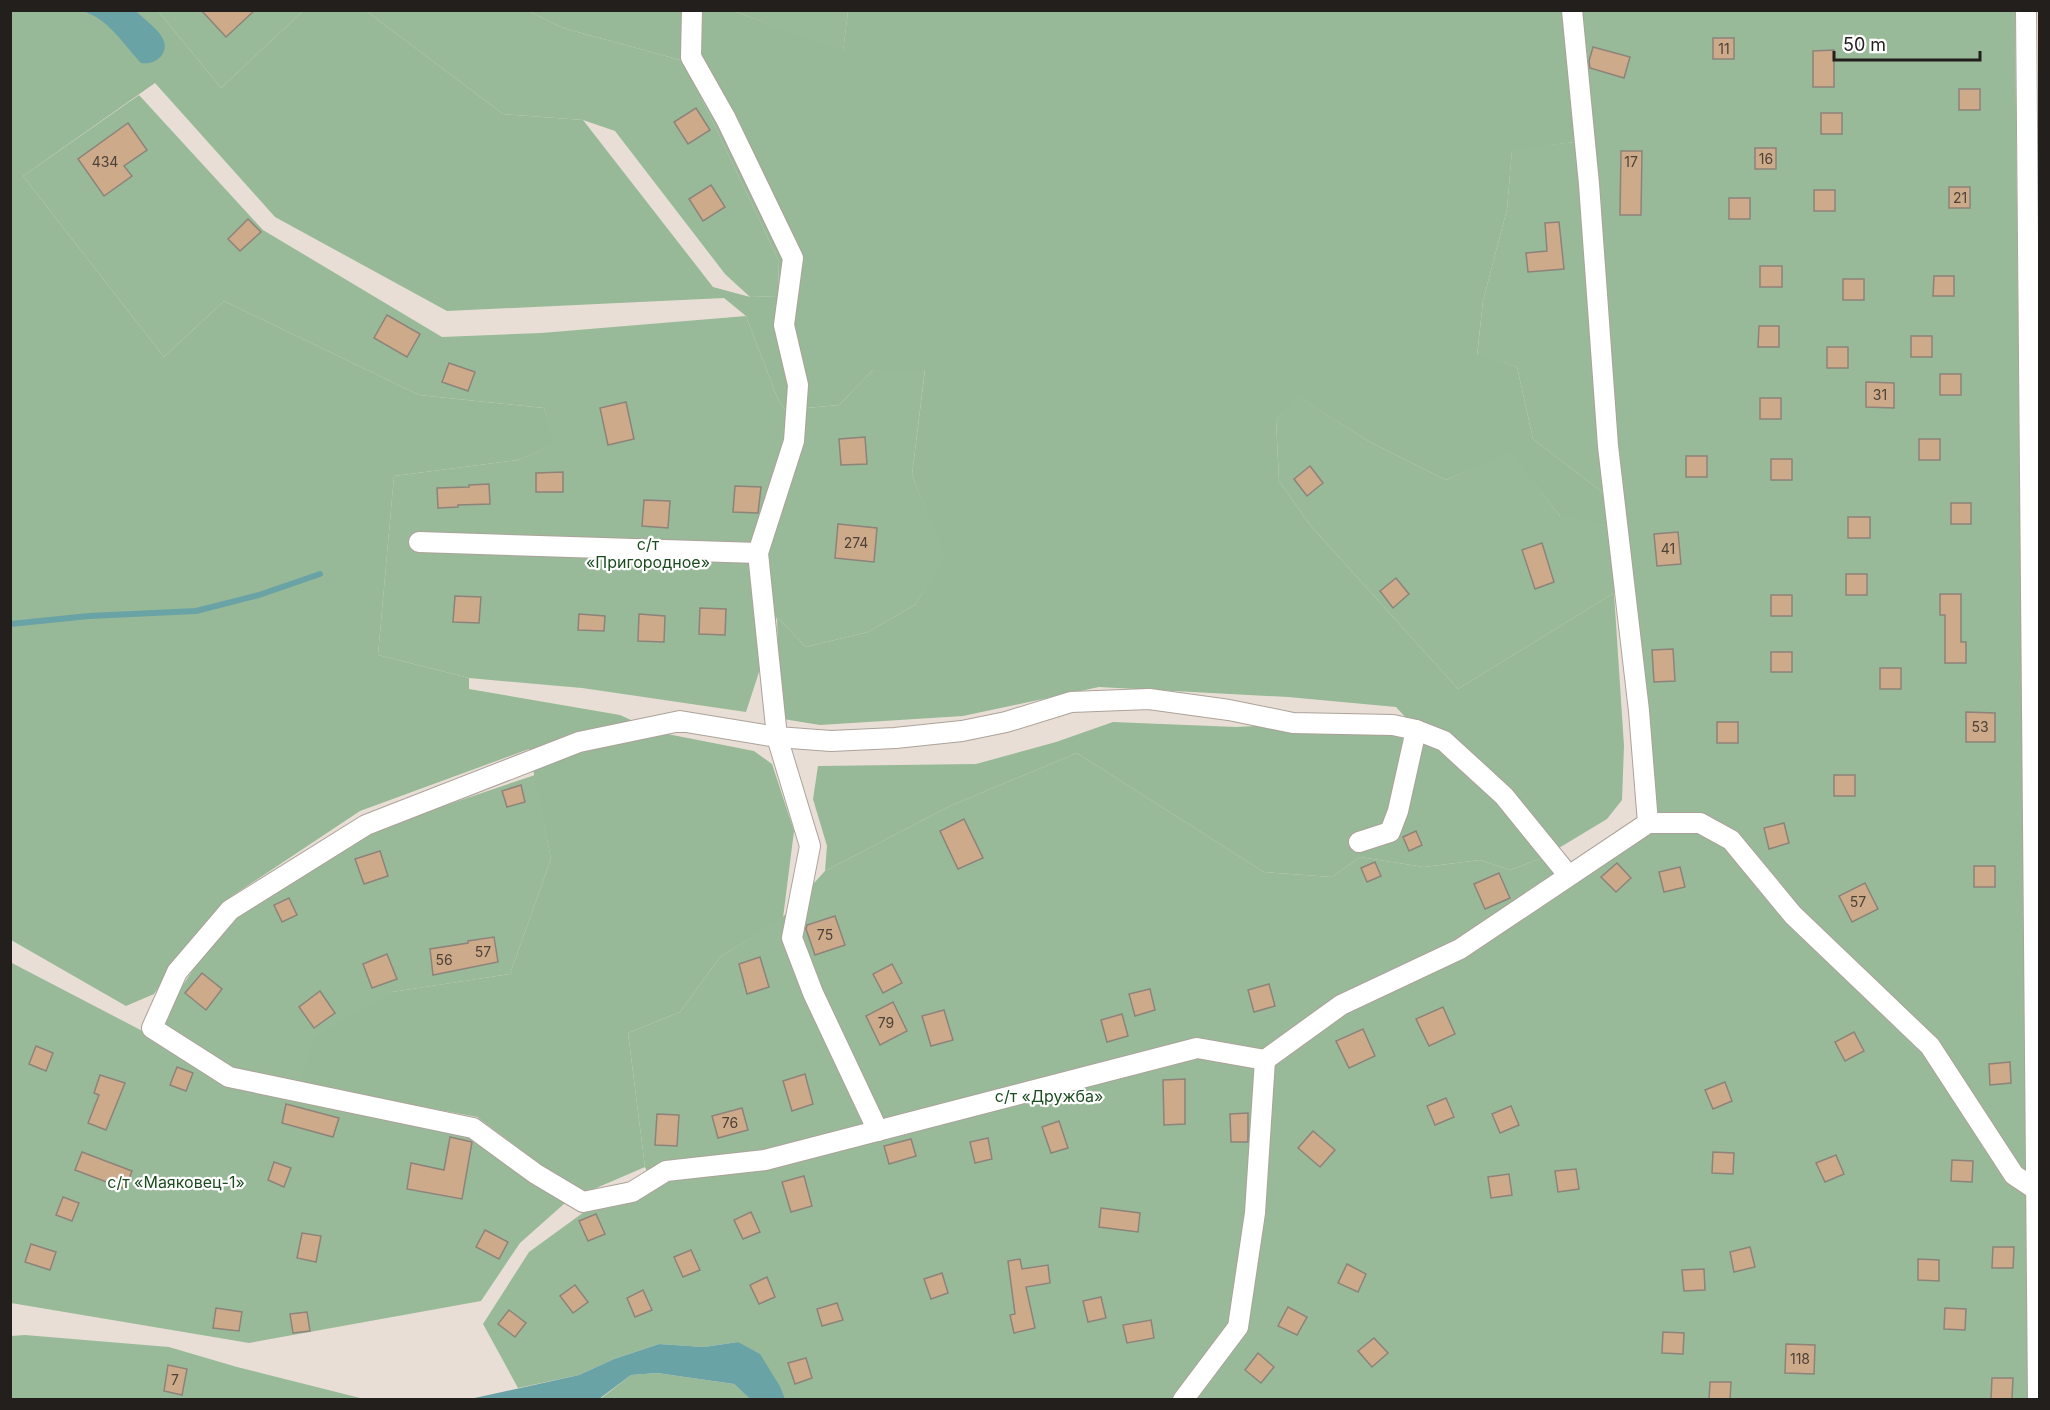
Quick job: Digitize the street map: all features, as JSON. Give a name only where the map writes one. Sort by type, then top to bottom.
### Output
[{"type":"street","points":[[692,10],[691,57],[726,119],[793,258],[784,325],[798,385],[794,441],[758,553],[777,737],[810,846],[792,938],[813,993],[878,1131]]},
{"type":"street","points":[[1572,10],[1589,184],[1608,446],[1639,711],[1648,823]]},
{"type":"street","points":[[2026,10],[2038,1400]]},
{"type":"street","points":[[419,542],[758,553]]},
{"type":"street","points":[[1569,876],[1504,796],[1444,741],[1416,730],[1393,726],[1293,723],[1229,710],[1149,699],[1071,702],[1006,722],[962,731],[895,738],[831,741],[777,737],[680,721],[579,741],[366,825],[230,910],[177,972],[152,1028],[229,1077],[473,1128],[536,1174],[583,1202],[632,1192],[666,1171],[765,1160],[1197,1048],[1265,1060],[1341,1005],[1460,950],[1648,823],[1700,823],[1731,840],[1793,915],[1930,1047],[2014,1175],[2035,1190]]},
{"type":"street","points":[[1359,842],[1390,832],[1398,811],[1416,730]]},
{"type":"street","points":[[1183,1400],[1238,1327],[1255,1213],[1265,1060]]},
{"type":"green space","points":[[11,11],[158,11],[221,88],[303,11],[366,11],[503,114],[583,120],[713,287],[750,297],[779,296],[778,259],[684,61],[563,28],[529,11],[733,11],[843,51],[848,11],[1563,11],[1575,142],[1512,150],[1507,209],[1483,301],[1477,355],[1517,367],[1533,439],[1602,492],[1608,525],[1560,516],[1510,453],[1446,480],[1370,442],[1297,396],[1276,420],[1279,481],[1310,525],[1458,689],[1614,593],[1624,746],[1622,800],[1607,819],[1544,857],[1510,870],[1480,860],[1424,867],[1360,857],[1332,877],[1264,872],[1077,753],[950,806],[825,871],[827,846],[813,799],[818,766],[976,764],[1056,742],[1113,722],[1236,727],[1407,719],[1396,707],[1288,697],[1099,687],[963,716],[820,725],[783,719],[780,707],[777,617],[806,647],[868,632],[915,605],[945,558],[912,475],[925,370],[873,370],[839,405],[785,410],[777,397],[746,316],[724,298],[447,311],[275,217],[155,83],[23,176],[164,357],[224,301],[419,395],[544,408],[556,444],[518,460],[394,476],[378,655],[469,678],[469,689],[620,715],[657,732],[754,751],[772,764],[794,831],[783,918],[720,957],[680,1012],[628,1033],[645,1167],[587,1192],[541,1165],[477,1117],[300,1084],[315,1037],[392,992],[510,974],[551,859],[529,749],[360,811],[232,896],[154,994],[126,1006],[11,940]]},
{"type":"green space","points":[[158,11],[303,11],[221,88]]},
{"type":"green space","points":[[366,11],[529,11],[563,28],[684,61],[778,259],[779,296],[750,297],[725,274],[615,131],[583,120],[503,114]]},
{"type":"green space","points":[[733,11],[848,11],[843,52]]},
{"type":"green space","name":"с/т «Дружба»","points":[[1578,11],[2015,11],[2029,1399],[785,1400],[781,1388],[738,1342],[704,1347],[659,1344],[614,1359],[579,1375],[518,1388],[483,1324],[529,1252],[584,1212],[634,1201],[653,1186],[645,1167],[628,1033],[680,1012],[720,957],[782,918],[825,871],[950,806],[1077,753],[1264,872],[1332,877],[1360,857],[1424,867],[1480,860],[1510,870],[1544,857],[1567,890],[1655,830],[1633,593],[1614,593],[1458,689],[1310,525],[1279,481],[1276,420],[1296,395],[1370,442],[1446,480],[1510,452],[1560,516],[1602,492],[1533,439],[1517,367],[1477,356],[1483,301],[1507,209],[1512,149],[1575,142],[1592,145]]},
{"type":"green space","name":"с/т «Пригородное»","points":[[139,95],[263,230],[442,337],[541,333],[746,316],[777,397],[785,410],[839,405],[873,370],[925,369],[912,475],[946,558],[915,605],[868,632],[806,647],[777,617],[746,712],[582,688],[469,678],[378,655],[394,476],[518,460],[555,444],[544,408],[419,395],[224,301],[164,357],[23,176]]},
{"type":"green space","name":"с/т «Маяковец-1»","points":[[535,775],[551,859],[510,974],[392,992],[300,1084],[475,1134],[565,1203],[520,1243],[481,1301],[249,1343],[11,1303],[10,962],[154,1037],[169,1007],[199,960],[240,915],[372,830]]},
{"type":"green space","points":[[25,1335],[169,1347],[237,1367],[364,1399],[11,1399],[10,1336]]},
{"type":"green space","points":[[657,1373],[734,1384],[750,1399],[599,1400],[631,1375]]},
{"type":"water","points":[[82,11],[136,11],[162,37],[165,49],[162,55],[153,62],[141,63],[100,19]]},
{"type":"water","points":[[738,1342],[760,1354],[781,1388],[785,1399],[750,1399],[734,1384],[657,1373],[631,1375],[599,1399],[470,1399],[579,1375],[614,1359],[659,1344],[704,1347]]},
{"type":"building","points":[[201,10],[255,10],[226,37]]},
{"type":"building","points":[[1713,38],[1734,38],[1734,59],[1713,59]]},
{"type":"building","points":[[1593,47],[1630,57],[1624,78],[1590,68],[1589,61]]},
{"type":"building","points":[[1834,50],[1834,87],[1813,87],[1813,51]]},
{"type":"building","points":[[1959,89],[1980,89],[1980,110],[1959,110]]},
{"type":"building","points":[[696,108],[710,130],[688,144],[674,122]]},
{"type":"building","points":[[1821,113],[1842,113],[1842,134],[1821,134]]},
{"type":"building","points":[[128,123],[147,150],[124,166],[132,176],[104,196],[78,159]]},
{"type":"building","points":[[1755,148],[1776,148],[1776,169],[1755,169]]},
{"type":"building","points":[[1621,151],[1642,151],[1641,215],[1620,215]]},
{"type":"building","points":[[711,185],[725,207],[703,221],[689,199]]},
{"type":"building","points":[[1949,187],[1970,187],[1970,208],[1949,208]]},
{"type":"building","points":[[1814,190],[1835,190],[1835,211],[1814,211]]},
{"type":"building","points":[[1729,198],[1750,198],[1750,219],[1729,219]]},
{"type":"building","points":[[248,219],[261,232],[240,251],[228,239]]},
{"type":"building","points":[[1559,222],[1564,269],[1528,272],[1526,253],[1547,251],[1545,223]]},
{"type":"building","points":[[1760,266],[1782,266],[1782,287],[1760,287]]},
{"type":"building","points":[[1934,276],[1954,276],[1954,296],[1933,296]]},
{"type":"building","points":[[1843,279],[1864,279],[1864,300],[1843,300]]},
{"type":"building","points":[[387,315],[420,334],[407,357],[374,338]]},
{"type":"building","points":[[1759,326],[1779,326],[1779,347],[1758,347]]},
{"type":"building","points":[[1911,336],[1932,336],[1932,357],[1911,357]]},
{"type":"building","points":[[1827,347],[1848,347],[1848,368],[1827,368]]},
{"type":"building","points":[[449,363],[475,372],[468,391],[442,382]]},
{"type":"building","points":[[1940,374],[1961,374],[1961,395],[1940,395]]},
{"type":"building","points":[[1866,382],[1894,383],[1894,408],[1866,407]]},
{"type":"building","points":[[1760,398],[1781,398],[1781,419],[1760,419]]},
{"type":"building","points":[[626,402],[634,439],[608,445],[600,408]]},
{"type":"building","points":[[865,437],[867,464],[841,465],[839,439]]},
{"type":"building","points":[[1919,439],[1940,439],[1940,460],[1919,460]]},
{"type":"building","points":[[1686,456],[1707,456],[1707,477],[1686,477]]},
{"type":"building","points":[[1771,459],[1792,459],[1792,480],[1771,480]]},
{"type":"building","points":[[1310,466],[1323,483],[1307,496],[1294,479]]},
{"type":"building","points":[[563,472],[563,492],[536,492],[536,473]]},
{"type":"building","points":[[489,484],[490,504],[438,508],[437,488]]},
{"type":"building","points":[[735,486],[761,487],[758,513],[733,512]]},
{"type":"building","points":[[644,500],[670,501],[668,528],[642,526]]},
{"type":"building","points":[[1951,503],[1971,503],[1971,524],[1951,524]]},
{"type":"building","points":[[1848,517],[1870,517],[1870,538],[1848,538]]},
{"type":"building","points":[[838,524],[877,528],[874,562],[835,558]]},
{"type":"building","points":[[1678,532],[1681,564],[1657,566],[1654,534]]},
{"type":"building","points":[[1542,543],[1554,582],[1535,589],[1522,550]]},
{"type":"building","points":[[1846,574],[1867,574],[1867,595],[1846,595]]},
{"type":"building","points":[[1396,578],[1409,594],[1393,608],[1380,591]]},
{"type":"building","points":[[1940,594],[1961,594],[1961,642],[1966,642],[1966,663],[1945,663],[1945,615],[1940,615]]},
{"type":"building","points":[[1771,595],[1792,595],[1792,616],[1771,616]]},
{"type":"building","points":[[455,596],[481,597],[479,623],[453,622]]},
{"type":"building","points":[[700,608],[726,609],[725,635],[699,634]]},
{"type":"building","points":[[579,614],[605,616],[604,631],[578,630]]},
{"type":"building","points":[[639,614],[665,616],[664,642],[638,641]]},
{"type":"building","points":[[1673,649],[1675,681],[1654,682],[1652,650]]},
{"type":"building","points":[[1771,652],[1792,652],[1792,672],[1771,672]]},
{"type":"building","points":[[1880,668],[1901,668],[1901,689],[1880,689]]},
{"type":"building","points":[[1966,712],[1995,713],[1995,742],[1966,742]]},
{"type":"building","points":[[1717,722],[1738,722],[1738,743],[1717,743]]},
{"type":"building","points":[[1834,775],[1855,775],[1855,796],[1834,796]]},
{"type":"building","points":[[521,785],[525,802],[507,807],[502,791]]},
{"type":"building","points":[[964,819],[983,858],[958,869],[940,831]]},
{"type":"building","points":[[1784,823],[1789,843],[1769,849],[1764,828]]},
{"type":"building","points":[[1416,831],[1422,845],[1409,851],[1403,837]]},
{"type":"building","points":[[380,851],[388,876],[364,884],[355,859]]},
{"type":"building","points":[[1375,862],[1381,876],[1367,882],[1361,868]]},
{"type":"building","points":[[1617,863],[1631,878],[1616,892],[1601,877]]},
{"type":"building","points":[[1974,866],[1995,866],[1995,887],[1974,887]]},
{"type":"building","points":[[1680,867],[1685,887],[1664,892],[1659,872]]},
{"type":"building","points":[[1499,873],[1510,898],[1485,909],[1474,884]]},
{"type":"building","points":[[1865,883],[1878,909],[1852,922],[1839,896]]},
{"type":"building","points":[[289,898],[297,915],[282,922],[274,905]]},
{"type":"building","points":[[835,916],[845,945],[815,955],[806,929],[807,925]]},
{"type":"building","points":[[494,937],[498,962],[433,975],[430,949]]},
{"type":"building","points":[[387,954],[397,979],[372,988],[363,964]]},
{"type":"building","points":[[760,957],[769,987],[747,994],[739,964]]},
{"type":"building","points":[[892,964],[902,983],[883,993],[873,974]]},
{"type":"building","points":[[202,973],[222,989],[206,1010],[185,993]]},
{"type":"building","points":[[1269,984],[1275,1006],[1254,1012],[1248,990]]},
{"type":"building","points":[[1150,989],[1155,1010],[1135,1016],[1129,994]]},
{"type":"building","points":[[320,991],[335,1013],[314,1028],[299,1007]]},
{"type":"building","points":[[893,1002],[907,1031],[880,1045],[866,1016]]},
{"type":"building","points":[[1443,1007],[1455,1034],[1429,1046],[1416,1019]]},
{"type":"building","points":[[944,1010],[953,1040],[931,1046],[922,1016]]},
{"type":"building","points":[[1122,1014],[1128,1036],[1107,1042],[1101,1020]]},
{"type":"building","points":[[1363,1029],[1375,1056],[1349,1068],[1336,1041]]},
{"type":"building","points":[[1854,1032],[1864,1051],[1845,1061],[1835,1042]]},
{"type":"building","points":[[36,1046],[53,1053],[46,1071],[29,1064]]},
{"type":"building","points":[[2010,1062],[2011,1083],[1990,1085],[1989,1064]]},
{"type":"building","points":[[177,1067],[193,1073],[186,1091],[170,1085]]},
{"type":"building","points":[[805,1074],[813,1104],[792,1111],[783,1081]]},
{"type":"building","points":[[100,1075],[125,1083],[106,1130],[88,1123],[99,1095],[94,1093]]},
{"type":"building","points":[[1185,1079],[1185,1124],[1164,1125],[1163,1080]]},
{"type":"building","points":[[1725,1082],[1732,1101],[1713,1109],[1705,1090]]},
{"type":"building","points":[[1446,1098],[1454,1117],[1435,1125],[1427,1106]]},
{"type":"building","points":[[286,1104],[339,1118],[333,1137],[282,1123]]},
{"type":"building","points":[[1511,1106],[1519,1125],[1500,1133],[1492,1114]]},
{"type":"building","points":[[742,1108],[748,1130],[718,1138],[712,1116]]},
{"type":"building","points":[[1248,1113],[1248,1142],[1231,1142],[1230,1114]]},
{"type":"building","points":[[657,1114],[679,1115],[677,1146],[655,1145]]},
{"type":"building","points":[[1059,1121],[1068,1148],[1051,1153],[1042,1127]]},
{"type":"building","points":[[1313,1131],[1335,1150],[1320,1167],[1298,1148]]},
{"type":"building","points":[[450,1137],[472,1142],[462,1199],[407,1189],[411,1163],[444,1170]]},
{"type":"building","points":[[988,1138],[992,1159],[975,1163],[970,1142]]},
{"type":"building","points":[[911,1139],[916,1156],[889,1164],[884,1146]]},
{"type":"building","points":[[82,1152],[132,1171],[125,1189],[75,1170]]},
{"type":"building","points":[[1713,1152],[1734,1153],[1733,1174],[1712,1173]]},
{"type":"building","points":[[1836,1155],[1844,1174],[1825,1182],[1816,1163]]},
{"type":"building","points":[[1952,1160],[1973,1161],[1972,1182],[1951,1181]]},
{"type":"building","points":[[274,1162],[291,1168],[284,1187],[268,1180]]},
{"type":"building","points":[[1576,1169],[1579,1189],[1558,1192],[1555,1171]]},
{"type":"building","points":[[1509,1174],[1512,1195],[1491,1198],[1488,1177]]},
{"type":"building","points":[[804,1176],[812,1206],[791,1212],[782,1182]]},
{"type":"building","points":[[63,1197],[79,1203],[72,1221],[56,1215]]},
{"type":"building","points":[[1101,1208],[1140,1213],[1138,1232],[1099,1227]]},
{"type":"building","points":[[751,1212],[760,1232],[743,1239],[734,1220]]},
{"type":"building","points":[[596,1214],[605,1234],[588,1241],[579,1221]]},
{"type":"building","points":[[485,1230],[508,1242],[499,1259],[476,1247]]},
{"type":"building","points":[[302,1233],[321,1236],[316,1262],[297,1258]]},
{"type":"building","points":[[31,1244],[56,1252],[50,1270],[25,1262]]},
{"type":"building","points":[[1750,1247],[1755,1267],[1734,1272],[1730,1252]]},
{"type":"building","points":[[1993,1247],[2014,1247],[2013,1268],[1992,1268]]},
{"type":"building","points":[[691,1250],[700,1270],[683,1277],[674,1257]]},
{"type":"building","points":[[1020,1259],[1022,1269],[1048,1265],[1050,1283],[1026,1287],[1035,1328],[1014,1333],[1010,1315],[1015,1314],[1008,1261]]},
{"type":"building","points":[[1918,1259],[1939,1260],[1939,1281],[1918,1280]]},
{"type":"building","points":[[1347,1264],[1366,1274],[1358,1292],[1338,1283]]},
{"type":"building","points":[[1704,1269],[1705,1290],[1684,1291],[1682,1270]]},
{"type":"building","points":[[942,1273],[948,1293],[931,1299],[924,1279]]},
{"type":"building","points":[[767,1277],[775,1297],[759,1304],[750,1285]]},
{"type":"building","points":[[575,1285],[588,1302],[573,1313],[560,1296]]},
{"type":"building","points":[[643,1290],[652,1310],[635,1317],[627,1298]]},
{"type":"building","points":[[1101,1297],[1106,1318],[1088,1322],[1083,1301]]},
{"type":"building","points":[[837,1303],[843,1320],[822,1326],[817,1309]]},
{"type":"building","points":[[1288,1307],[1307,1317],[1297,1335],[1278,1326]]},
{"type":"building","points":[[216,1308],[242,1312],[239,1331],[213,1328]]},
{"type":"building","points":[[1945,1308],[1966,1309],[1965,1330],[1944,1329]]},
{"type":"building","points":[[509,1310],[526,1323],[515,1337],[498,1324]]},
{"type":"building","points":[[307,1312],[310,1331],[293,1333],[290,1314]]},
{"type":"building","points":[[1151,1320],[1154,1338],[1127,1343],[1123,1325]]},
{"type":"building","points":[[1663,1332],[1684,1333],[1683,1354],[1662,1353]]},
{"type":"building","points":[[1374,1338],[1388,1353],[1372,1367],[1358,1351]]},
{"type":"building","points":[[1786,1344],[1815,1345],[1814,1374],[1785,1373]]},
{"type":"building","points":[[1258,1353],[1274,1367],[1261,1383],[1245,1370]]},
{"type":"building","points":[[806,1358],[812,1378],[795,1384],[788,1363]]},
{"type":"building","points":[[168,1365],[187,1369],[182,1395],[164,1391]]},
{"type":"building","points":[[1992,1378],[2013,1378],[2012,1399],[1991,1399]]},
{"type":"building","points":[[1710,1382],[1731,1382],[1730,1400],[1709,1400]]},
{"type":"waterway","points":[[10,624],[89,616],[196,611],[259,595],[320,574]]}]
